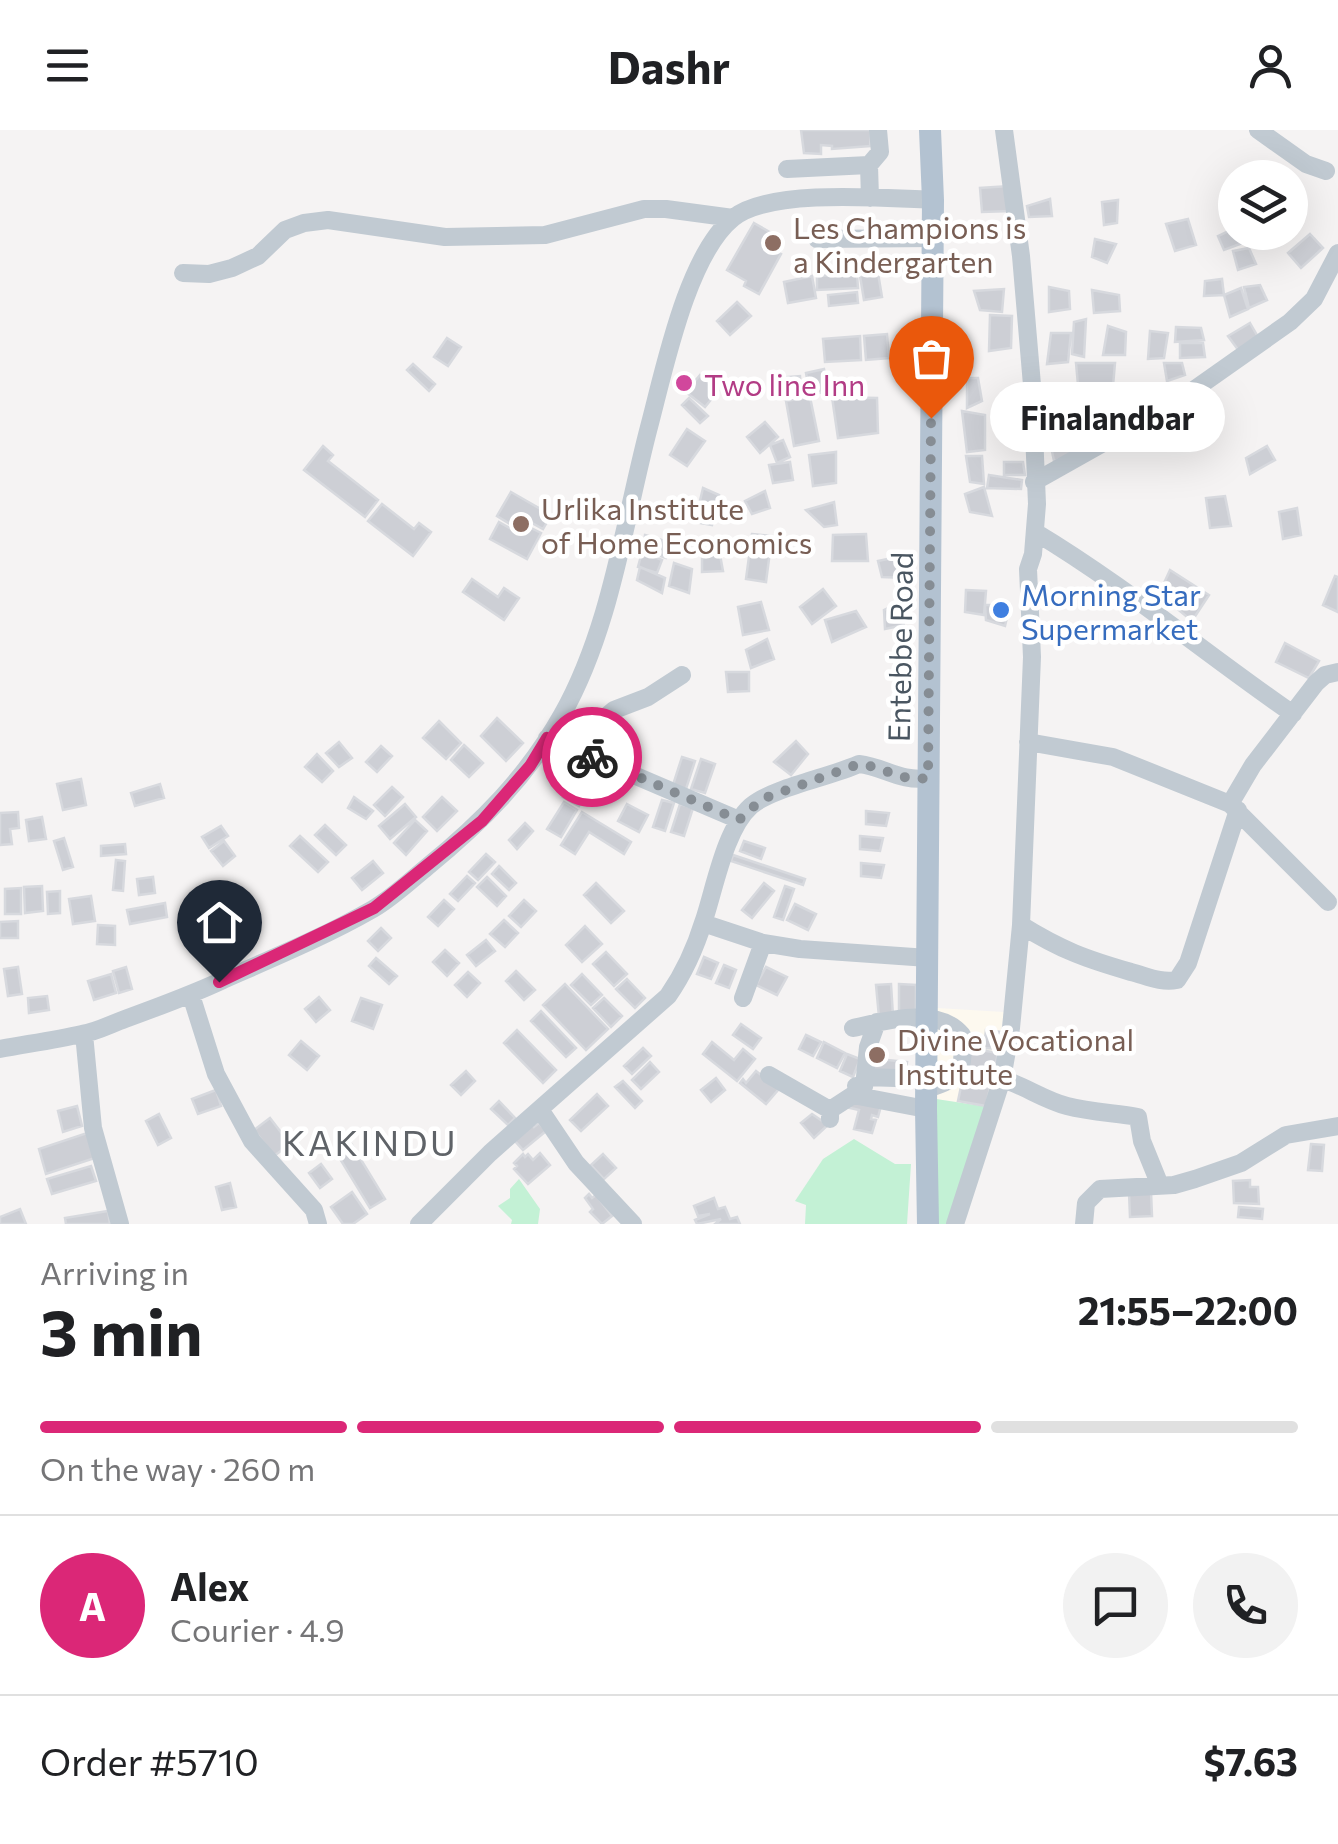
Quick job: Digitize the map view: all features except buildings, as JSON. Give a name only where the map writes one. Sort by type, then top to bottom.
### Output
[{"type":"main road","name":"Entebbe Road","points":[[928,1224],[926,1018],[933,238],[930,130]]},
{"type":"street","points":[[787,168],[868,164],[880,152],[878,130]]},
{"type":"street","points":[[955,1224],[1002,1079],[1012,1028],[1021,925],[1032,657],[1028,569],[1035,532],[1032,385],[1022,256],[1004,130]]},
{"type":"street","points":[[1258,130],[1306,164],[1326,171]]},
{"type":"street","points":[[868,164],[870,198]]},
{"type":"street","points":[[0,1049],[84,1034],[192,995],[374,908],[482,821],[530,766],[563,712],[584,664],[614,578],[655,405],[687,296],[714,240],[732,218],[772,201],[933,200]]},
{"type":"street","points":[[183,273],[209,274],[232,268],[258,256],[286,230],[328,220],[445,237],[545,235],[644,209],[732,218]]},
{"type":"street","points":[[817,239],[933,238]]},
{"type":"street","points":[[1034,482],[1178,401],[1290,322],[1314,298],[1338,252]]},
{"type":"street","points":[[1035,532],[1106,578],[1293,714]]},
{"type":"street","points":[[1021,925],[1059,949],[1086,960],[1156,980],[1177,980],[1188,962],[1234,807],[1252,765],[1316,683],[1338,672]]},
{"type":"street","points":[[569,748],[614,710],[648,698],[682,675]]},
{"type":"street","points":[[547,738],[739,820]]},
{"type":"street","points":[[1028,742],[1113,758],[1234,807],[1328,902]]},
{"type":"street","points":[[423,1223],[490,1152],[668,996],[684,970],[703,923],[739,820],[762,799],[859,764],[910,780],[928,778]]},
{"type":"street","points":[[703,923],[763,943],[825,952],[928,958]]},
{"type":"street","points":[[743,998],[763,943]]},
{"type":"street","points":[[192,995],[216,1074],[252,1140],[314,1210],[318,1224]]},
{"type":"street","points":[[769,1076],[830,1114],[853,1095],[926,1093],[957,1077],[963,1052],[962,1035],[948,1022],[926,1018],[854,1028]]},
{"type":"street","points":[[878,1022],[861,1081],[926,1093]]},
{"type":"street","points":[[84,1034],[98,1152],[120,1224]]},
{"type":"street","points":[[1002,1079],[1030,1087],[1071,1107],[1138,1118],[1142,1141],[1159,1183]]},
{"type":"street","points":[[542,1110],[576,1162],[633,1224]]},
{"type":"street","points":[[1084,1224],[1086,1203],[1100,1189],[1174,1185],[1194,1180],[1241,1162],[1286,1135],[1338,1126]]},
{"type":"shaded area","points":[[937,1008],[1004,1012],[989,1107],[936,1099]]},
{"type":"green space","points":[[936,1099],[989,1107],[948,1224],[934,1224]]},
{"type":"green space","points":[[854,1139],[895,1164],[911,1164],[907,1224],[805,1224],[806,1205],[795,1201],[823,1159]]},
{"type":"green space","points":[[519,1179],[540,1209],[538,1224],[511,1224],[512,1220],[498,1206],[510,1198],[510,1189]]},
{"type":"way so far","points":[[592,757],[739,820],[762,799],[859,764],[910,780],[928,778],[931,418]]},
{"type":"place","name":"Les Champions is a Kindergarten","points":[[773,243]]},
{"type":"place","name":"Two line Inn","points":[[684,383]]},
{"type":"place","name":"Finalandbar","points":[[931,418]]},
{"type":"place","name":"Urlika Institute of Home Economics","points":[[521,524]]},
{"type":"place","name":"Morning Star Supermarket","points":[[1001,610]]},
{"type":"place","name":"Divine Vocational Institute","points":[[877,1055]]},
{"type":"district","name":"KAKINDU","points":[[370,1141]]},
{"type":"route","points":[[219,982],[374,908],[409,882],[482,821],[530,766],[547,738],[592,757]]}]
